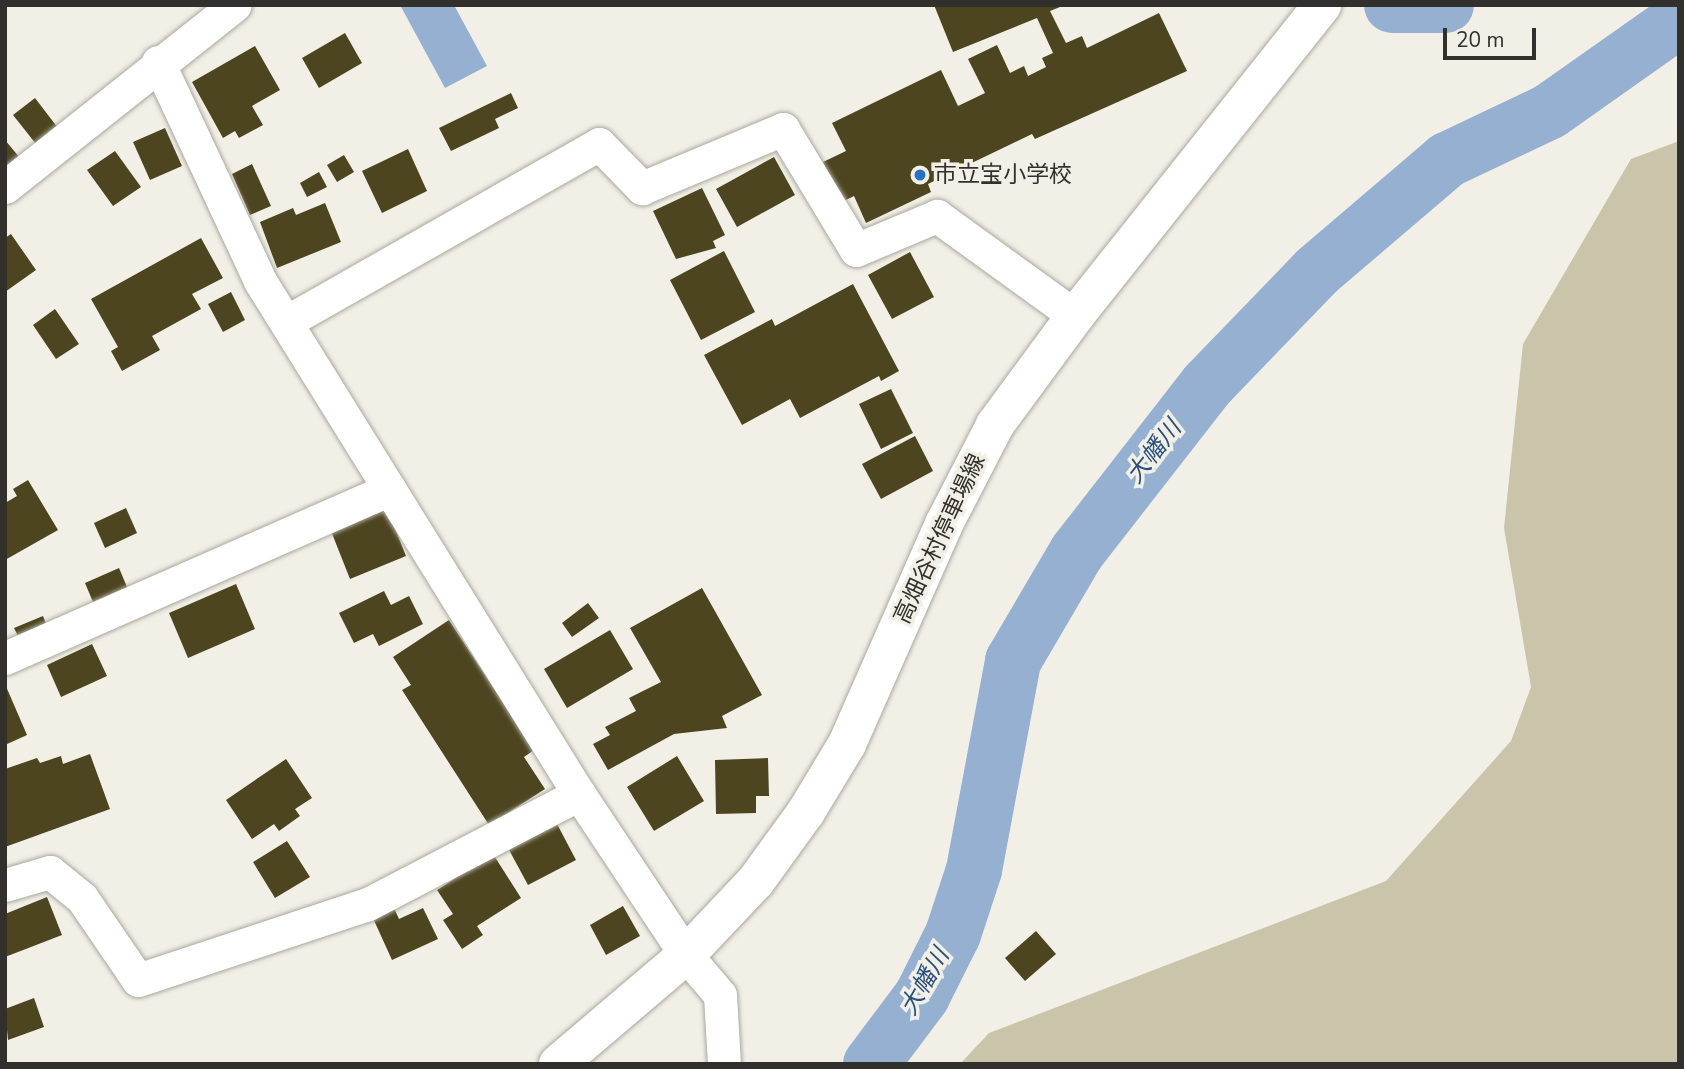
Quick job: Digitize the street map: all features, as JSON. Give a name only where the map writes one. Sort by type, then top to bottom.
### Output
[{"type":"main road","name":"高畑谷村停車場線","points":[[558,1064],[686,955],[756,881],[806,812],[847,744],[944,524],[995,425],[1075,316],[1322,5]]},
{"type":"street","points":[[5,187],[158,62],[235,5]]},
{"type":"street","points":[[158,62],[260,281],[579,794],[686,955],[720,995],[724,1064]]},
{"type":"street","points":[[286,322],[599,144],[642,188],[783,129],[856,250],[937,216],[1075,316]]},
{"type":"street","points":[[5,658],[390,489]]},
{"type":"street","points":[[5,885],[50,872],[82,898],[138,979],[368,904],[579,794]]},
{"type":"shaded area","points":[[1679,141],[1679,1064],[960,1064],[989,1033],[1386,881],[1511,741],[1531,687],[1504,528],[1523,344],[1631,159]]},
{"type":"water","points":[[400,5],[454,5],[487,66],[445,88]]},
{"type":"building","points":[[934,5],[1065,5],[1050,11],[1066,43],[1082,36],[1087,48],[1159,13],[1187,71],[1035,139],[1032,134],[928,184],[931,192],[866,223],[854,196],[842,202],[823,162],[846,151],[832,123],[941,70],[958,106],[985,93],[968,59],[997,45],[1010,73],[1024,66],[1028,76],[1046,67],[1042,58],[1053,53],[1037,18],[953,52]]},
{"type":"building","points":[[345,33],[362,63],[319,88],[302,58]]},
{"type":"building","points":[[255,46],[280,90],[252,106],[263,125],[239,138],[235,131],[223,138],[192,82]]},
{"type":"building","points":[[511,93],[518,108],[495,119],[499,128],[451,151],[439,128]]},
{"type":"building","points":[[35,98],[58,128],[36,144],[13,115]]},
{"type":"building","points":[[165,128],[182,166],[150,180],[133,142]]},
{"type":"building","points":[[5,140],[20,158],[5,171]]},
{"type":"building","points":[[408,149],[427,191],[382,213],[362,171]]},
{"type":"building","points":[[115,151],[141,187],[113,206],[87,170]]},
{"type":"building","points":[[344,155],[354,172],[337,182],[327,165]]},
{"type":"building","points":[[774,157],[795,195],[737,227],[716,189]]},
{"type":"building","points":[[252,164],[271,206],[250,215],[232,174]]},
{"type":"building","points":[[319,172],[327,187],[307,197],[300,183]]},
{"type":"building","points":[[702,188],[725,235],[713,241],[716,248],[676,259],[653,211]]},
{"type":"building","points":[[325,203],[341,242],[277,268],[260,222],[293,208],[296,215]]},
{"type":"building","points":[[11,234],[36,270],[5,292],[5,238]]},
{"type":"building","points":[[201,238],[223,278],[192,294],[201,309],[152,336],[160,350],[122,371],[111,351],[118,347],[91,299]]},
{"type":"building","points":[[724,251],[755,312],[701,340],[670,280]]},
{"type":"building","points":[[910,252],[934,297],[892,319],[868,275]]},
{"type":"building","points":[[853,284],[899,371],[881,381],[879,376],[800,418],[790,399],[742,425],[704,355],[772,319],[775,326]]},
{"type":"building","points":[[231,292],[245,320],[223,332],[208,304]]},
{"type":"building","points":[[55,309],[79,344],[56,359],[33,325]]},
{"type":"building","points":[[891,389],[913,433],[881,449],[859,404]]},
{"type":"building","points":[[915,436],[933,471],[881,499],[862,464]]},
{"type":"building","points":[[28,480],[58,530],[5,560],[5,503],[17,496],[13,489]]},
{"type":"building","points":[[126,508],[137,533],[105,548],[94,523]]},
{"type":"building","points":[[387,508],[406,556],[350,579],[331,531]]},
{"type":"building","points":[[119,568],[127,587],[93,602],[85,583]]},
{"type":"building","points":[[236,584],[255,629],[188,658],[169,613]]},
{"type":"building","points":[[702,588],[762,695],[722,716],[727,728],[674,734],[608,770],[593,744],[610,735],[605,727],[636,711],[629,698],[661,682],[630,628]]},
{"type":"building","points":[[384,591],[391,605],[409,596],[423,624],[379,646],[373,634],[354,643],[339,613]]},
{"type":"building","points":[[588,603],[599,618],[572,637],[562,623]]},
{"type":"building","points":[[43,616],[47,626],[19,638],[14,628]]},
{"type":"building","points":[[449,620],[534,750],[524,757],[545,789],[489,825],[402,690],[411,685],[393,657]]},
{"type":"building","points":[[610,630],[633,669],[567,708],[544,669]]},
{"type":"building","points":[[92,644],[107,676],[61,697],[47,665]]},
{"type":"building","points":[[5,684],[27,735],[5,745]]},
{"type":"building","points":[[90,754],[110,809],[5,847],[5,769],[37,758],[40,763],[61,756],[63,764]]},
{"type":"building","points":[[677,756],[704,801],[654,831],[627,787]]},
{"type":"building","points":[[768,758],[769,796],[756,796],[756,813],[716,814],[715,760]]},
{"type":"building","points":[[286,759],[312,798],[295,809],[300,816],[279,831],[274,824],[252,839],[226,800]]},
{"type":"building","points":[[556,822],[576,860],[528,885],[508,848]]},
{"type":"building","points":[[287,841],[310,877],[275,898],[253,862]]},
{"type":"building","points":[[493,854],[521,898],[477,926],[483,935],[462,949],[443,920],[453,914],[437,890]]},
{"type":"building","points":[[47,897],[62,935],[5,957],[5,914]]},
{"type":"building","points":[[393,906],[399,919],[423,908],[438,939],[392,960],[372,916]]},
{"type":"building","points":[[623,906],[640,936],[606,955],[590,925]]},
{"type":"building","points":[[1036,931],[1056,954],[1025,981],[1005,958]]},
{"type":"building","points":[[34,998],[44,1027],[8,1040],[5,1009]]},
{"type":"waterway","points":[[1392,5],[1446,5]]},
{"type":"waterway","name":"大幡川","points":[[871,1064],[922,996],[953,934],[974,870],[1013,661],[1077,552],[1207,385],[1317,271],[1447,160],[1550,111],[1679,20]]},
{"type":"place","name":"市立宝小学校","points":[[920,175]]}]
